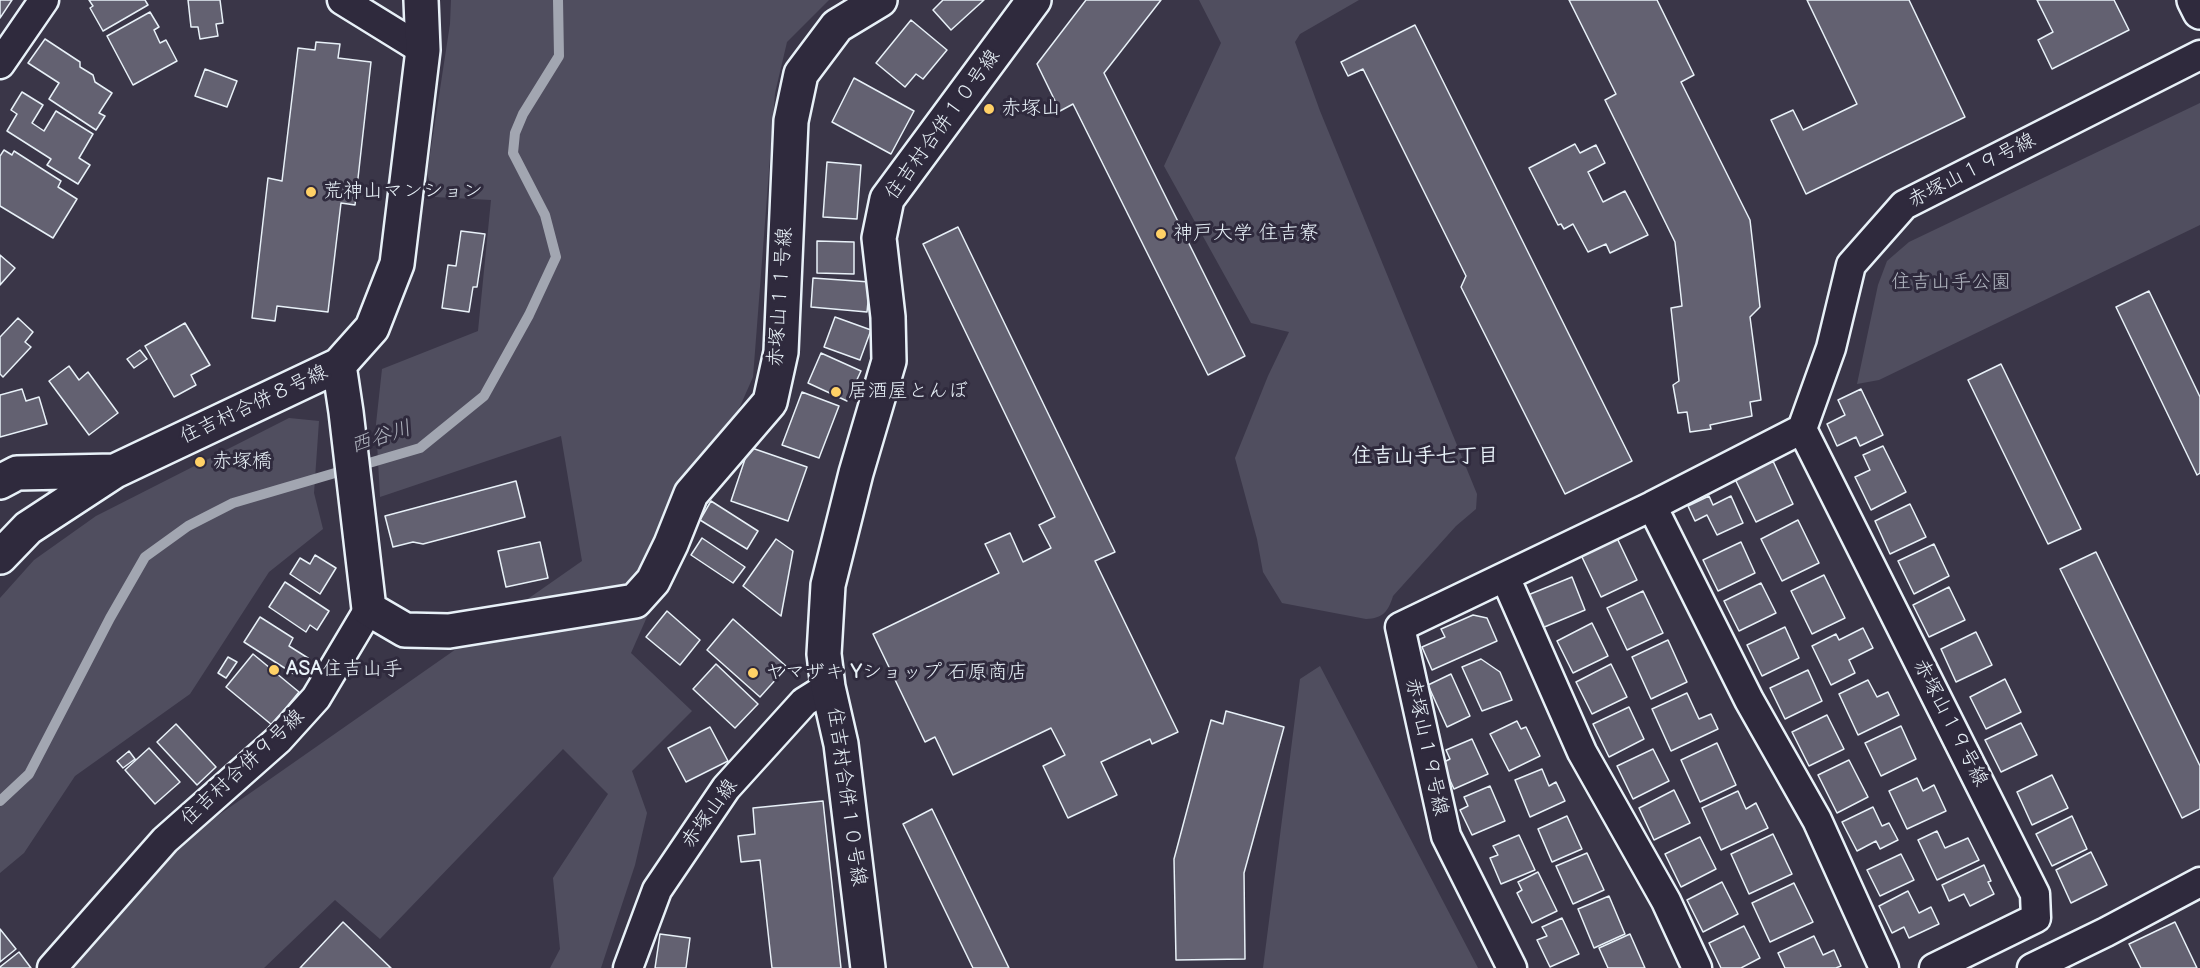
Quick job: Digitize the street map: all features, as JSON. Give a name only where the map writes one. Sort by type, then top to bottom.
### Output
[{"type":"street","points":[[0,64],[44,0]]},
{"type":"street","points":[[342,0],[423,50]]},
{"type":"street","name":"住吉村合併８号線","points":[[0,557],[28,528],[115,471],[339,365],[372,328],[397,264],[423,50],[421,0]]},
{"type":"street","name":"赤塚山１１号線","points":[[369,609],[405,630],[449,631],[635,601],[653,581],[691,494],[770,402],[780,352],[791,121],[801,74],[837,26],[880,0]]},
{"type":"street","name":"住吉村合併１０号線","points":[[868,968],[842,744],[828,687],[824,654],[828,585],[856,473],[889,361],[888,317],[879,238],[887,199],[1034,0]]},
{"type":"street","points":[[2194,0],[2200,12]]},
{"type":"street","name":"赤塚山１９号線","points":[[1512,968],[1446,836],[1400,627],[1652,506],[1802,429],[1831,348],[1851,265],[1904,205],[2200,55]]},
{"type":"street","points":[[339,365],[369,609]]},
{"type":"street","name":"赤塚山１９号線","points":[[1802,429],[2035,894],[2036,918],[1934,968]]},
{"type":"street","points":[[0,482],[17,473],[115,471]]},
{"type":"street","points":[[1652,506],[1749,700],[1817,820],[1884,968]]},
{"type":"street","points":[[1505,577],[1582,752],[1666,901],[1697,968]]},
{"type":"street","name":"住吉村合併９号線","points":[[52,968],[165,840],[278,740],[316,698],[369,609]]},
{"type":"street","name":"赤塚山線","points":[[628,968],[657,890],[726,788],[804,702],[828,687]]},
{"type":"street","points":[[2032,968],[2200,882]]},
{"type":"green space","points":[[451,0],[829,0],[787,42],[775,93],[753,377],[631,653],[692,711],[632,771],[647,813],[635,865],[601,968],[550,968],[560,949],[553,878],[608,794],[563,749],[380,939],[335,900],[264,968],[72,968],[183,840],[582,561],[561,436],[380,497],[376,424],[382,369],[478,331],[491,200],[435,197],[427,174],[450,24]]},
{"type":"green space","points":[[1199,0],[1359,0],[1300,34],[1295,42],[1320,111],[1477,494],[1476,509],[1456,526],[1393,596],[1387,610],[1381,616],[1366,619],[1282,603],[1263,572],[1257,539],[1235,458],[1268,376],[1289,332],[1251,323],[1164,166],[1221,43]]},
{"type":"green space","name":"住吉山手公園","points":[[2200,103],[2200,225],[1879,380],[1857,384],[1878,285],[1887,261],[1909,242]]},
{"type":"green space","points":[[289,418],[319,421],[314,493],[323,529],[269,572],[190,694],[75,776],[24,853],[0,873],[0,598],[34,560],[96,516]]},
{"type":"green space","points":[[1320,666],[1478,968],[1263,968],[1300,679]]},
{"type":"building","points":[[0,0],[12,0],[0,18]]},
{"type":"building","points":[[89,0],[145,0],[148,5],[103,31],[90,8],[93,6]]},
{"type":"building","points":[[188,0],[220,0],[223,23],[216,24],[218,36],[200,39],[198,27],[191,27]]},
{"type":"building","points":[[943,0],[984,0],[951,30],[933,10]]},
{"type":"building","name":"神戸大学 住吉寮","points":[[1086,0],[1161,0],[1104,73],[1245,356],[1208,375],[1073,104],[1060,111],[1037,64]]},
{"type":"building","points":[[1569,0],[1657,0],[1694,75],[1681,82],[1750,220],[1760,307],[1750,317],[1761,400],[1750,402],[1752,416],[1710,425],[1711,429],[1690,432],[1687,412],[1678,413],[1673,385],[1679,381],[1671,308],[1682,306],[1675,242],[1605,100],[1616,94]]},
{"type":"building","points":[[1807,0],[1909,0],[1965,117],[1806,194],[1771,120],[1793,110],[1803,130],[1857,104]]},
{"type":"building","points":[[2037,0],[2114,0],[2129,30],[2052,69],[2038,40],[2053,32]]},
{"type":"building","points":[[150,12],[159,27],[154,30],[160,43],[166,40],[177,61],[133,85],[107,36]]},
{"type":"building","points":[[911,20],[947,50],[923,79],[916,74],[905,87],[876,63]]},
{"type":"building","points":[[1415,25],[1632,461],[1565,494],[1461,287],[1466,276],[1363,69],[1348,76],[1341,62]]},
{"type":"building","points":[[45,39],[80,62],[80,67],[93,75],[95,82],[112,93],[99,113],[105,116],[96,130],[49,99],[59,83],[28,63]]},
{"type":"building","name":"荒神山マンション","points":[[316,42],[340,44],[338,58],[371,62],[355,205],[341,203],[328,312],[277,306],[275,321],[252,318],[268,178],[282,181],[298,48],[315,50]]},
{"type":"building","points":[[205,69],[237,81],[227,107],[195,96]]},
{"type":"building","points":[[854,78],[914,111],[891,154],[832,122]]},
{"type":"building","points":[[22,92],[43,105],[32,123],[44,131],[56,111],[93,134],[79,158],[90,165],[78,184],[47,165],[51,159],[7,131],[17,114],[11,110]]},
{"type":"building","points":[[1575,144],[1580,153],[1596,145],[1605,163],[1588,172],[1603,202],[1625,191],[1648,235],[1610,253],[1606,244],[1588,252],[1573,224],[1564,229],[1561,224],[1558,225],[1529,168]]},
{"type":"building","points":[[4,150],[12,155],[14,151],[61,181],[58,187],[77,199],[53,238],[0,206],[0,156]]},
{"type":"building","points":[[827,162],[861,165],[857,219],[823,217]]},
{"type":"building","points":[[958,227],[1115,552],[1095,561],[1178,732],[1152,744],[1150,739],[1101,762],[1117,795],[1068,818],[1043,766],[1065,755],[1051,728],[953,775],[935,737],[925,742],[873,634],[999,573],[985,544],[1010,533],[1023,562],[1051,548],[1039,525],[1055,517],[923,244]]},
{"type":"building","points":[[461,231],[485,234],[477,287],[473,287],[469,312],[442,308],[448,265],[456,266]]},
{"type":"building","points":[[817,241],[854,242],[854,274],[817,273]]},
{"type":"building","points":[[0,255],[15,268],[0,285]]},
{"type":"building","points":[[813,278],[870,282],[867,312],[811,307]]},
{"type":"building","points":[[2149,291],[2200,397],[2200,473],[2197,475],[2116,307]]},
{"type":"building","points":[[835,317],[871,330],[860,360],[824,347]]},
{"type":"building","points":[[18,318],[33,332],[25,342],[31,347],[3,377],[0,374],[0,337]]},
{"type":"building","points":[[185,323],[210,365],[191,375],[196,385],[174,397],[145,346]]},
{"type":"building","points":[[140,350],[147,359],[134,368],[127,359]]},
{"type":"building","points":[[821,353],[861,371],[847,401],[808,383]]},
{"type":"building","points":[[2001,364],[2081,529],[2048,544],[1968,380]]},
{"type":"building","points":[[69,366],[79,380],[88,372],[118,413],[89,435],[49,381]]},
{"type":"building","points":[[22,389],[26,401],[39,397],[47,424],[0,437],[0,395]]},
{"type":"building","points":[[1861,389],[1883,435],[1860,446],[1856,437],[1837,446],[1827,424],[1845,415],[1838,400]]},
{"type":"building","points":[[802,392],[839,406],[819,458],[782,445]]},
{"type":"building","points":[[1883,446],[1906,492],[1871,510],[1855,477],[1870,470],[1863,455]]},
{"type":"building","points":[[749,447],[807,467],[788,521],[731,501]]},
{"type":"building","points":[[1773,461],[1793,504],[1756,522],[1735,479]]},
{"type":"building","points":[[516,481],[525,517],[423,544],[413,542],[393,547],[385,516]]},
{"type":"building","points":[[1709,496],[1713,505],[1731,496],[1743,523],[1717,535],[1707,515],[1695,521],[1688,506]]},
{"type":"building","points":[[711,501],[758,531],[747,549],[700,520]]},
{"type":"building","points":[[1910,504],[1926,537],[1890,554],[1875,521]]},
{"type":"building","points":[[1798,520],[1819,563],[1782,581],[1761,539]]},
{"type":"building","points":[[702,538],[745,567],[733,583],[691,555]]},
{"type":"building","points":[[1617,538],[1637,580],[1601,597],[1581,555]]},
{"type":"building","points":[[776,539],[793,551],[781,616],[743,586]]},
{"type":"building","points":[[540,542],[548,578],[506,587],[498,551]]},
{"type":"building","points":[[1741,542],[1755,573],[1718,591],[1703,560]]},
{"type":"building","points":[[1934,544],[1949,576],[1914,594],[1898,561]]},
{"type":"building","points":[[2096,552],[2200,766],[2200,809],[2182,818],[2060,569]]},
{"type":"building","points":[[315,555],[336,568],[320,594],[290,574],[300,558],[310,564]]},
{"type":"building","points":[[1824,575],[1845,618],[1812,634],[1791,591]]},
{"type":"building","points":[[1572,577],[1585,610],[1542,628],[1528,595]]},
{"type":"building","points":[[285,582],[329,611],[317,630],[310,625],[306,632],[269,607]]},
{"type":"building","points":[[1761,583],[1776,613],[1739,631],[1724,601]]},
{"type":"building","points":[[1949,587],[1965,620],[1929,637],[1913,605]]},
{"type":"building","points":[[1643,591],[1663,633],[1627,650],[1607,608]]},
{"type":"building","points":[[667,611],[700,640],[680,665],[646,637]]},
{"type":"building","points":[[1473,615],[1487,618],[1497,641],[1432,670],[1422,647],[1445,637],[1441,629]]},
{"type":"building","points":[[260,617],[293,638],[289,646],[308,658],[297,676],[244,642]]},
{"type":"building","points":[[733,619],[787,667],[760,697],[707,650]]},
{"type":"building","points":[[1592,623],[1608,656],[1573,673],[1557,641]]},
{"type":"building","points":[[1785,627],[1799,658],[1762,676],[1747,645]]},
{"type":"building","points":[[1863,628],[1873,648],[1849,660],[1855,673],[1831,685],[1812,646],[1836,634],[1839,640]]},
{"type":"building","points":[[1976,632],[1992,665],[1956,682],[1941,649]]},
{"type":"building","points":[[1668,640],[1687,682],[1651,699],[1632,657]]},
{"type":"building","points":[[253,654],[299,692],[272,725],[226,687]]},
{"type":"building","points":[[228,657],[237,662],[226,678],[218,673]]},
{"type":"building","points":[[1481,659],[1500,672],[1512,700],[1482,711],[1462,667]]},
{"type":"building","points":[[716,664],[758,704],[735,728],[693,689]]},
{"type":"building","points":[[1611,664],[1627,697],[1592,714],[1576,682]]},
{"type":"building","points":[[1808,670],[1822,701],[1785,719],[1770,688]]},
{"type":"building","points":[[1451,674],[1470,716],[1447,727],[1428,685]]},
{"type":"building","points":[[2005,679],[2021,712],[1986,729],[1970,697]]},
{"type":"building","points":[[1868,680],[1877,697],[1888,692],[1899,715],[1858,735],[1839,694]]},
{"type":"building","points":[[1687,693],[1699,719],[1711,714],[1718,729],[1671,751],[1652,709]]},
{"type":"building","points":[[1629,707],[1644,739],[1609,757],[1593,724]]},
{"type":"building","points":[[1226,711],[1284,727],[1244,873],[1245,959],[1176,960],[1174,859],[1211,720],[1223,724]]},
{"type":"building","points":[[1827,715],[1844,749],[1809,766],[1792,732]]},
{"type":"building","points":[[1517,721],[1521,729],[1526,727],[1540,756],[1509,771],[1490,734]]},
{"type":"building","points":[[2021,723],[2037,755],[2001,772],[1985,740]]},
{"type":"building","points":[[176,724],[216,767],[197,785],[157,742]]},
{"type":"building","points":[[1901,726],[1916,759],[1881,776],[1865,743]]},
{"type":"building","points":[[710,727],[728,761],[686,782],[668,748]]},
{"type":"building","points":[[1472,739],[1488,774],[1454,789],[1442,763],[1450,759],[1446,750]]},
{"type":"building","points":[[1717,743],[1736,785],[1700,802],[1681,760]]},
{"type":"building","points":[[149,748],[180,782],[155,804],[125,770]]},
{"type":"building","points":[[1653,749],[1669,781],[1633,799],[1617,766]]},
{"type":"building","points":[[129,751],[135,759],[123,768],[117,761]]},
{"type":"building","points":[[1849,760],[1868,797],[1837,813],[1818,775]]},
{"type":"building","points":[[1542,769],[1549,786],[1556,782],[1565,801],[1530,817],[1515,780]]},
{"type":"building","points":[[2052,775],[2068,808],[2032,825],[2017,792]]},
{"type":"building","points":[[1917,778],[1923,791],[1934,785],[1946,811],[1907,829],[1889,791]]},
{"type":"building","points":[[1490,786],[1505,821],[1472,835],[1460,810],[1468,806],[1464,797]]},
{"type":"building","points":[[1674,790],[1690,823],[1654,840],[1639,808]]},
{"type":"building","points":[[1738,791],[1746,809],[1756,803],[1768,828],[1721,850],[1702,808]]},
{"type":"building","points":[[823,801],[841,968],[772,968],[760,860],[741,862],[738,836],[755,834],[753,808]]},
{"type":"building","points":[[1873,807],[1882,826],[1889,823],[1898,840],[1880,849],[1876,841],[1857,851],[1842,822]]},
{"type":"building","points":[[932,809],[1009,968],[973,968],[903,824]]},
{"type":"building","points":[[1567,816],[1582,849],[1552,862],[1538,829]]},
{"type":"building","points":[[2072,816],[2087,849],[2052,866],[2036,834]]},
{"type":"building","points":[[1937,831],[1945,848],[1968,838],[1979,860],[1937,880],[1918,840]]},
{"type":"building","points":[[1773,834],[1792,874],[1749,894],[1731,854]]},
{"type":"building","points":[[1519,835],[1535,870],[1501,884],[1490,858],[1498,855],[1493,846]]},
{"type":"building","points":[[1700,837],[1716,869],[1681,887],[1665,854]]},
{"type":"building","points":[[2091,852],[2107,885],[2071,903],[2056,870]]},
{"type":"building","points":[[1587,853],[1604,890],[1573,904],[1556,866]]},
{"type":"building","points":[[1901,854],[1914,880],[1880,896],[1867,870]]},
{"type":"building","points":[[1984,865],[1994,894],[1970,906],[1964,894],[1949,901],[1942,885]]},
{"type":"building","points":[[1538,872],[1557,911],[1532,923],[1517,893],[1522,890],[1518,882]]},
{"type":"building","points":[[1722,882],[1738,914],[1703,932],[1687,900]]},
{"type":"building","points":[[1794,883],[1813,922],[1770,942],[1752,903]]},
{"type":"building","points":[[1908,891],[1919,913],[1931,907],[1939,924],[1909,938],[1904,927],[1892,933],[1879,906]]},
{"type":"building","points":[[1609,896],[1625,934],[1594,948],[1578,909]]},
{"type":"building","points":[[1562,918],[1579,954],[1550,967],[1537,940],[1547,936],[1542,927]]},
{"type":"building","points":[[343,922],[391,968],[300,968]]},
{"type":"building","points":[[2175,922],[2197,968],[2141,968],[2129,944]]},
{"type":"building","points":[[1744,926],[1760,958],[1741,968],[1721,968],[1709,943]]},
{"type":"building","points":[[0,929],[16,949],[0,962]]},
{"type":"building","points":[[660,934],[690,938],[686,968],[655,968]]},
{"type":"building","points":[[1630,934],[1645,968],[1608,968],[1599,948]]},
{"type":"building","points":[[1814,936],[1823,955],[1834,950],[1841,966],[1836,968],[1785,968],[1778,953]]},
{"type":"building","points":[[19,952],[31,968],[0,968],[0,967]]},
{"type":"waterway","name":"西谷川","points":[[0,801],[29,774],[110,618],[145,557],[188,526],[233,503],[420,448],[484,396],[529,315],[556,257],[545,215],[513,153],[515,133],[523,114],[559,56],[558,0]]},
{"type":"place","name":"赤塚山","points":[[989,109]]},
{"type":"place","name":"荒神山マンション","points":[[311,192]]},
{"type":"place","name":"神戸大学 住吉寮","points":[[1161,234]]},
{"type":"place","name":"居酒屋とんぼ","points":[[836,392]]},
{"type":"place","name":"赤塚橋","points":[[200,462]]},
{"type":"place","name":"ASA住吉山手","points":[[274,670]]},
{"type":"place","name":"ヤマザキ Yショップ 石原商店","points":[[753,673]]},
{"type":"district","name":"住吉山手七丁目","points":[[1425,457]]}]
